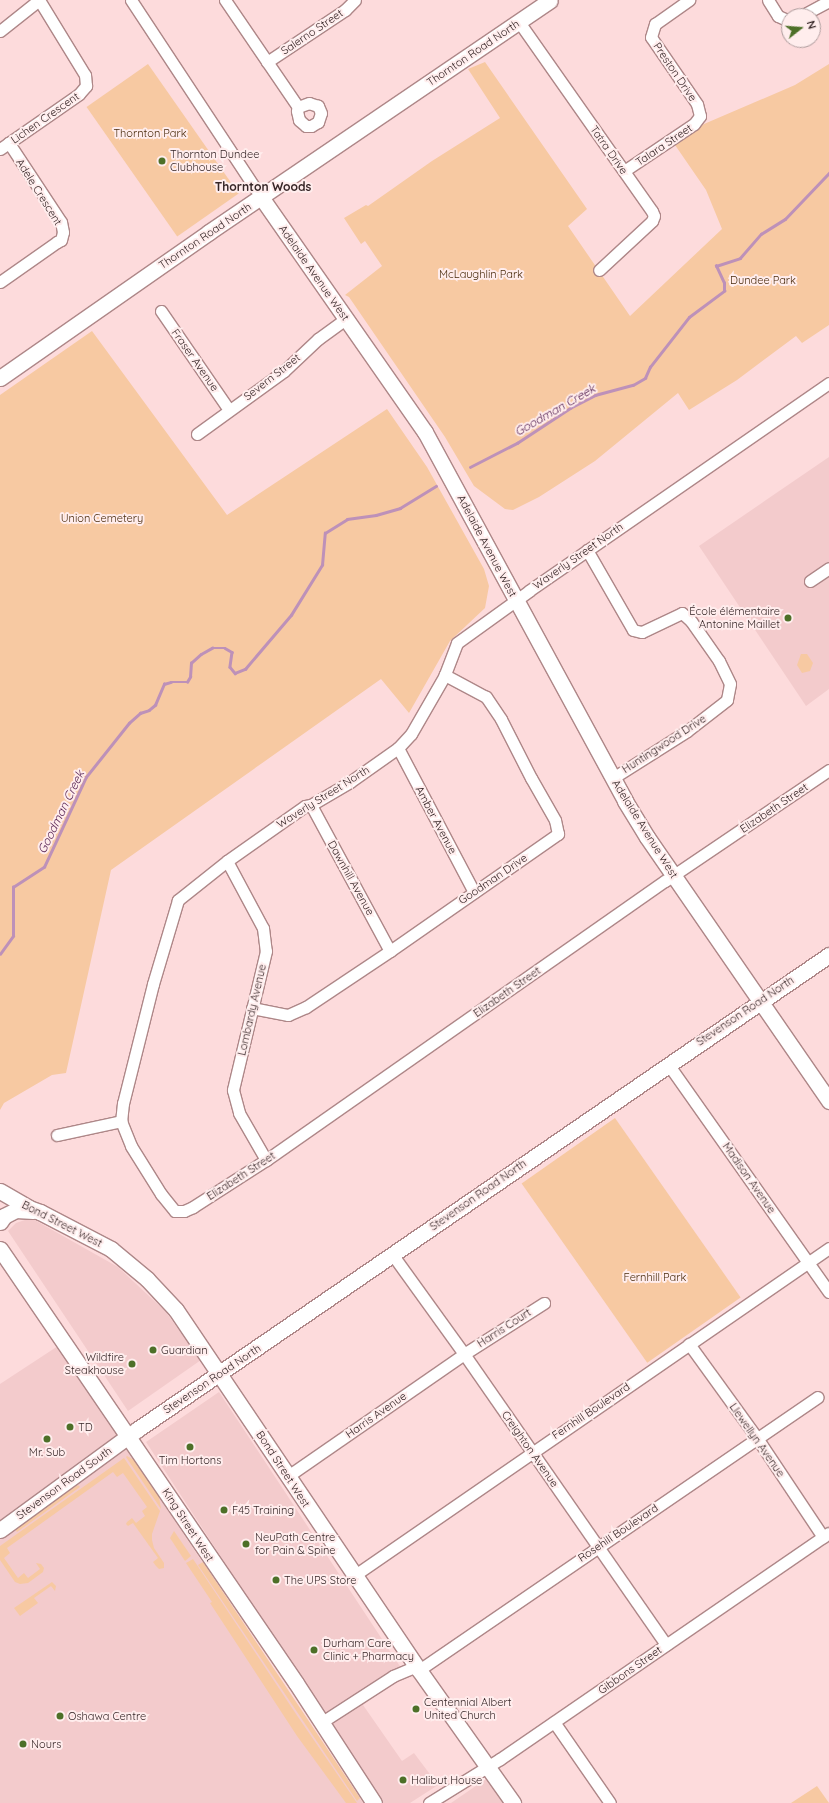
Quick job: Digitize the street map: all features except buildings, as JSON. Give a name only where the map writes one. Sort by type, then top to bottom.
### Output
[{"type":"main road","name":"Thornton Road North","points":[[0,378],[261,197],[550,0]]},
{"type":"main road","name":"Adelaide Avenue West","points":[[261,197],[425,432],[612,778],[643,830],[673,876],[829,1101]]},
{"type":"main road","name":"Stevenson Road North","points":[[128,1436],[759,1001],[829,955]]},
{"type":"main road","name":"Bond Street West","points":[[0,1191],[29,1208],[40,1212],[111,1249],[147,1278],[176,1310],[418,1668],[513,1803]]},
{"type":"main road","points":[[0,1222],[4,1216],[16,1210],[40,1212]]},
{"type":"main road","name":"King Street West","points":[[0,1249],[322,1722],[374,1803]]},
{"type":"main road","name":"Stevenson Road South","points":[[0,1530],[128,1436]]},
{"type":"street","points":[[0,31],[39,0]]},
{"type":"street","name":"Lichen Crescent","points":[[4,146],[79,94],[86,86],[87,80],[85,75],[39,0]]},
{"type":"street","name":"Adelaide Avenue West","points":[[131,0],[261,197]]},
{"type":"street","points":[[225,0],[298,107]]},
{"type":"street","name":"Salerno Street","points":[[267,62],[345,10],[355,0]]},
{"type":"street","name":"Preston Drive","points":[[689,0],[654,24],[651,37],[697,104],[700,116]]},
{"type":"street","points":[[768,0],[778,16],[781,17]]},
{"type":"street","points":[[816,8],[829,1]]},
{"type":"street","name":"Tatra Drive","points":[[519,22],[652,211],[653,219],[599,270]]},
{"type":"street","name":"Talara Street","points":[[624,171],[694,124],[700,116]]},
{"type":"street","name":"Adele Crescent","points":[[0,282],[61,240],[63,232],[61,222],[4,146]]},
{"type":"street","name":"Fraser Avenue","points":[[161,311],[229,410]]},
{"type":"street","name":"Severn Street","points":[[197,434],[284,371],[318,339],[346,319]]},
{"type":"street","name":"Waverly Street North","points":[[184,1211],[175,1211],[161,1194],[131,1146],[121,1121],[123,1103],[153,984],[178,900],[227,862],[305,806],[311,805],[350,782],[398,748],[411,734],[445,675],[458,643],[587,550],[829,383]]},
{"type":"street","name":"Huntingwood Drive","points":[[587,550],[633,630],[642,632],[682,613],[691,621],[719,661],[730,684],[727,700],[687,731],[612,778]]},
{"type":"street","points":[[810,581],[829,568]]},
{"type":"street","name":"Goodman Drive","points":[[252,1008],[288,1015],[306,1006],[390,951],[558,834],[555,820],[497,713],[486,697],[445,675]]},
{"type":"street","name":"Amber Avenue","points":[[398,748],[474,892]]},
{"type":"street","name":"Elizabeth Street","points":[[184,1211],[266,1160],[673,876],[829,770]]},
{"type":"street","name":"Dawnhill Avenue","points":[[311,805],[390,951]]},
{"type":"street","name":"Lombardy Avenue","points":[[227,862],[263,928],[266,951],[233,1090],[239,1113],[266,1160]]},
{"type":"street","name":"Madison Avenue","points":[[668,1064],[829,1292]]},
{"type":"street","points":[[57,1135],[121,1121]]},
{"type":"street","name":"Fernhill Boulevard","points":[[355,1575],[829,1248]]},
{"type":"street","name":"Creighton Avenue","points":[[392,1254],[464,1354],[666,1645]]},
{"type":"street","name":"Harris Court","points":[[464,1354],[544,1303]]},
{"type":"street","name":"Llewellyn Avenue","points":[[690,1344],[826,1535]]},
{"type":"street","name":"Harris Avenue","points":[[288,1476],[464,1354]]},
{"type":"street","name":"Rosehill Boulevard","points":[[322,1722],[393,1676],[418,1668],[817,1398]]},
{"type":"street","name":"Gibbons Street","points":[[429,1803],[488,1767],[826,1535]]},
{"type":"street","points":[[554,1722],[610,1803]]},
{"type":"shaded area","name":"École élémentaire Antonine Maillet","points":[[829,457],[829,689],[806,706],[699,546]]},
{"type":"shaded area","points":[[31,1218],[118,1267],[165,1311],[201,1360],[128,1411],[8,1231],[16,1223]]},
{"type":"shaded area","points":[[58,1346],[363,1803],[0,1803],[0,1384]]},
{"type":"shaded area","points":[[219,1392],[407,1677],[393,1682],[363,1705],[402,1761],[414,1753],[438,1785],[410,1803],[382,1803],[146,1442]]},
{"type":"shaded area","points":[[486,1779],[503,1803],[451,1803]]},
{"type":"green space","points":[[485,62],[587,209],[568,226],[630,316],[722,229],[706,190],[675,145],[704,124],[795,85],[829,64],[829,325],[802,343],[796,336],[737,380],[689,410],[678,393],[595,461],[539,497],[513,510],[505,509],[474,486],[445,437],[349,297],[345,295],[382,266],[365,241],[361,244],[344,218],[366,205],[368,206],[432,161],[500,118],[468,69]]},
{"type":"green space","name":"Thornton Park","points":[[148,64],[239,193],[177,236],[87,107]]},
{"type":"green space","name":"Union Cemetery","points":[[92,331],[227,515],[387,409],[427,467],[484,569],[489,586],[485,608],[450,641],[409,713],[381,679],[111,870],[66,1073],[52,1075],[4,1103],[0,1110],[0,395]]},
{"type":"green space","points":[[801,654],[807,654],[813,663],[810,671],[802,673],[797,665]]},
{"type":"green space","name":"Fernhill Park","points":[[615,1118],[741,1297],[647,1363],[522,1183]]},
{"type":"green space","points":[[127,1456],[134,1460],[159,1497],[161,1509],[126,1457]]},
{"type":"green space","points":[[124,1458],[160,1511],[152,1534],[152,1540],[154,1548],[164,1563],[164,1568],[159,1569],[153,1562],[158,1558],[133,1523],[128,1526],[126,1524],[132,1518],[136,1523],[145,1516],[142,1511],[147,1507],[123,1473],[117,1477],[113,1472],[7,1548],[10,1553],[4,1558],[18,1578],[24,1573],[28,1578],[40,1569],[36,1563],[41,1564],[44,1568],[43,1572],[28,1583],[20,1584],[15,1582],[0,1560],[0,1546]]},
{"type":"green space","points":[[78,1485],[80,1487],[17,1532],[14,1528]]},
{"type":"green space","points":[[174,1531],[191,1556],[185,1561],[170,1538]]},
{"type":"green space","points":[[193,1559],[357,1803],[346,1803],[297,1736],[210,1603],[212,1602],[186,1563]]},
{"type":"green space","points":[[203,1562],[360,1798],[357,1801],[198,1565]]},
{"type":"green space","points":[[52,1582],[56,1586],[55,1591],[51,1586],[34,1598],[38,1603],[20,1616],[14,1608]]},
{"type":"green space","points":[[817,1786],[829,1803],[791,1803]]},
{"type":"waterway","name":"Goodman Creek","points":[[470,467],[517,443],[570,408],[595,395],[633,385],[645,378],[650,367],[689,317],[724,291],[724,283],[716,266],[740,258],[761,234],[785,219],[829,173]]},
{"type":"waterway","name":"Goodman Creek","points":[[0,954],[13,936],[13,887],[44,867],[86,777],[129,723],[140,713],[149,710],[155,705],[164,684],[171,682],[187,682],[190,677],[191,663],[201,654],[212,648],[225,648],[232,652],[230,667],[235,673],[245,669],[291,615],[322,565],[325,533],[347,519],[376,515],[400,508],[436,486]]},
{"type":"place","name":"Thornton Dundee Clubhouse","points":[[162,161]]},
{"type":"place","name":"École élémentaire Antonine Maillet","points":[[788,618]]},
{"type":"place","name":"Guardian","points":[[153,1350]]},
{"type":"place","name":"Wildfire Steakhouse","points":[[132,1364]]},
{"type":"place","name":"TD","points":[[70,1427]]},
{"type":"place","name":"Mr. Sub","points":[[47,1439]]},
{"type":"place","name":"Tim Hortons","points":[[190,1447]]},
{"type":"place","name":"F45 Training","points":[[224,1510]]},
{"type":"place","name":"NeuPath Centre for Pain & Spine","points":[[246,1544]]},
{"type":"place","name":"The UPS Store","points":[[276,1580]]},
{"type":"place","name":"Durham Care Clinic + Pharmacy","points":[[314,1650]]},
{"type":"place","name":"Centennial Albert United Church","points":[[416,1709]]},
{"type":"place","name":"Oshawa Centre","points":[[60,1716]]},
{"type":"place","name":"Nours","points":[[23,1744]]},
{"type":"place","name":"Halibut House","points":[[403,1780]]},
{"type":"district","name":"Thornton Woods","points":[[263,187]]},
{"type":"park label","name":"McLaughlin Park","points":[[481,274]]},
{"type":"park label","name":"Dundee Park","points":[[763,280]]}]
